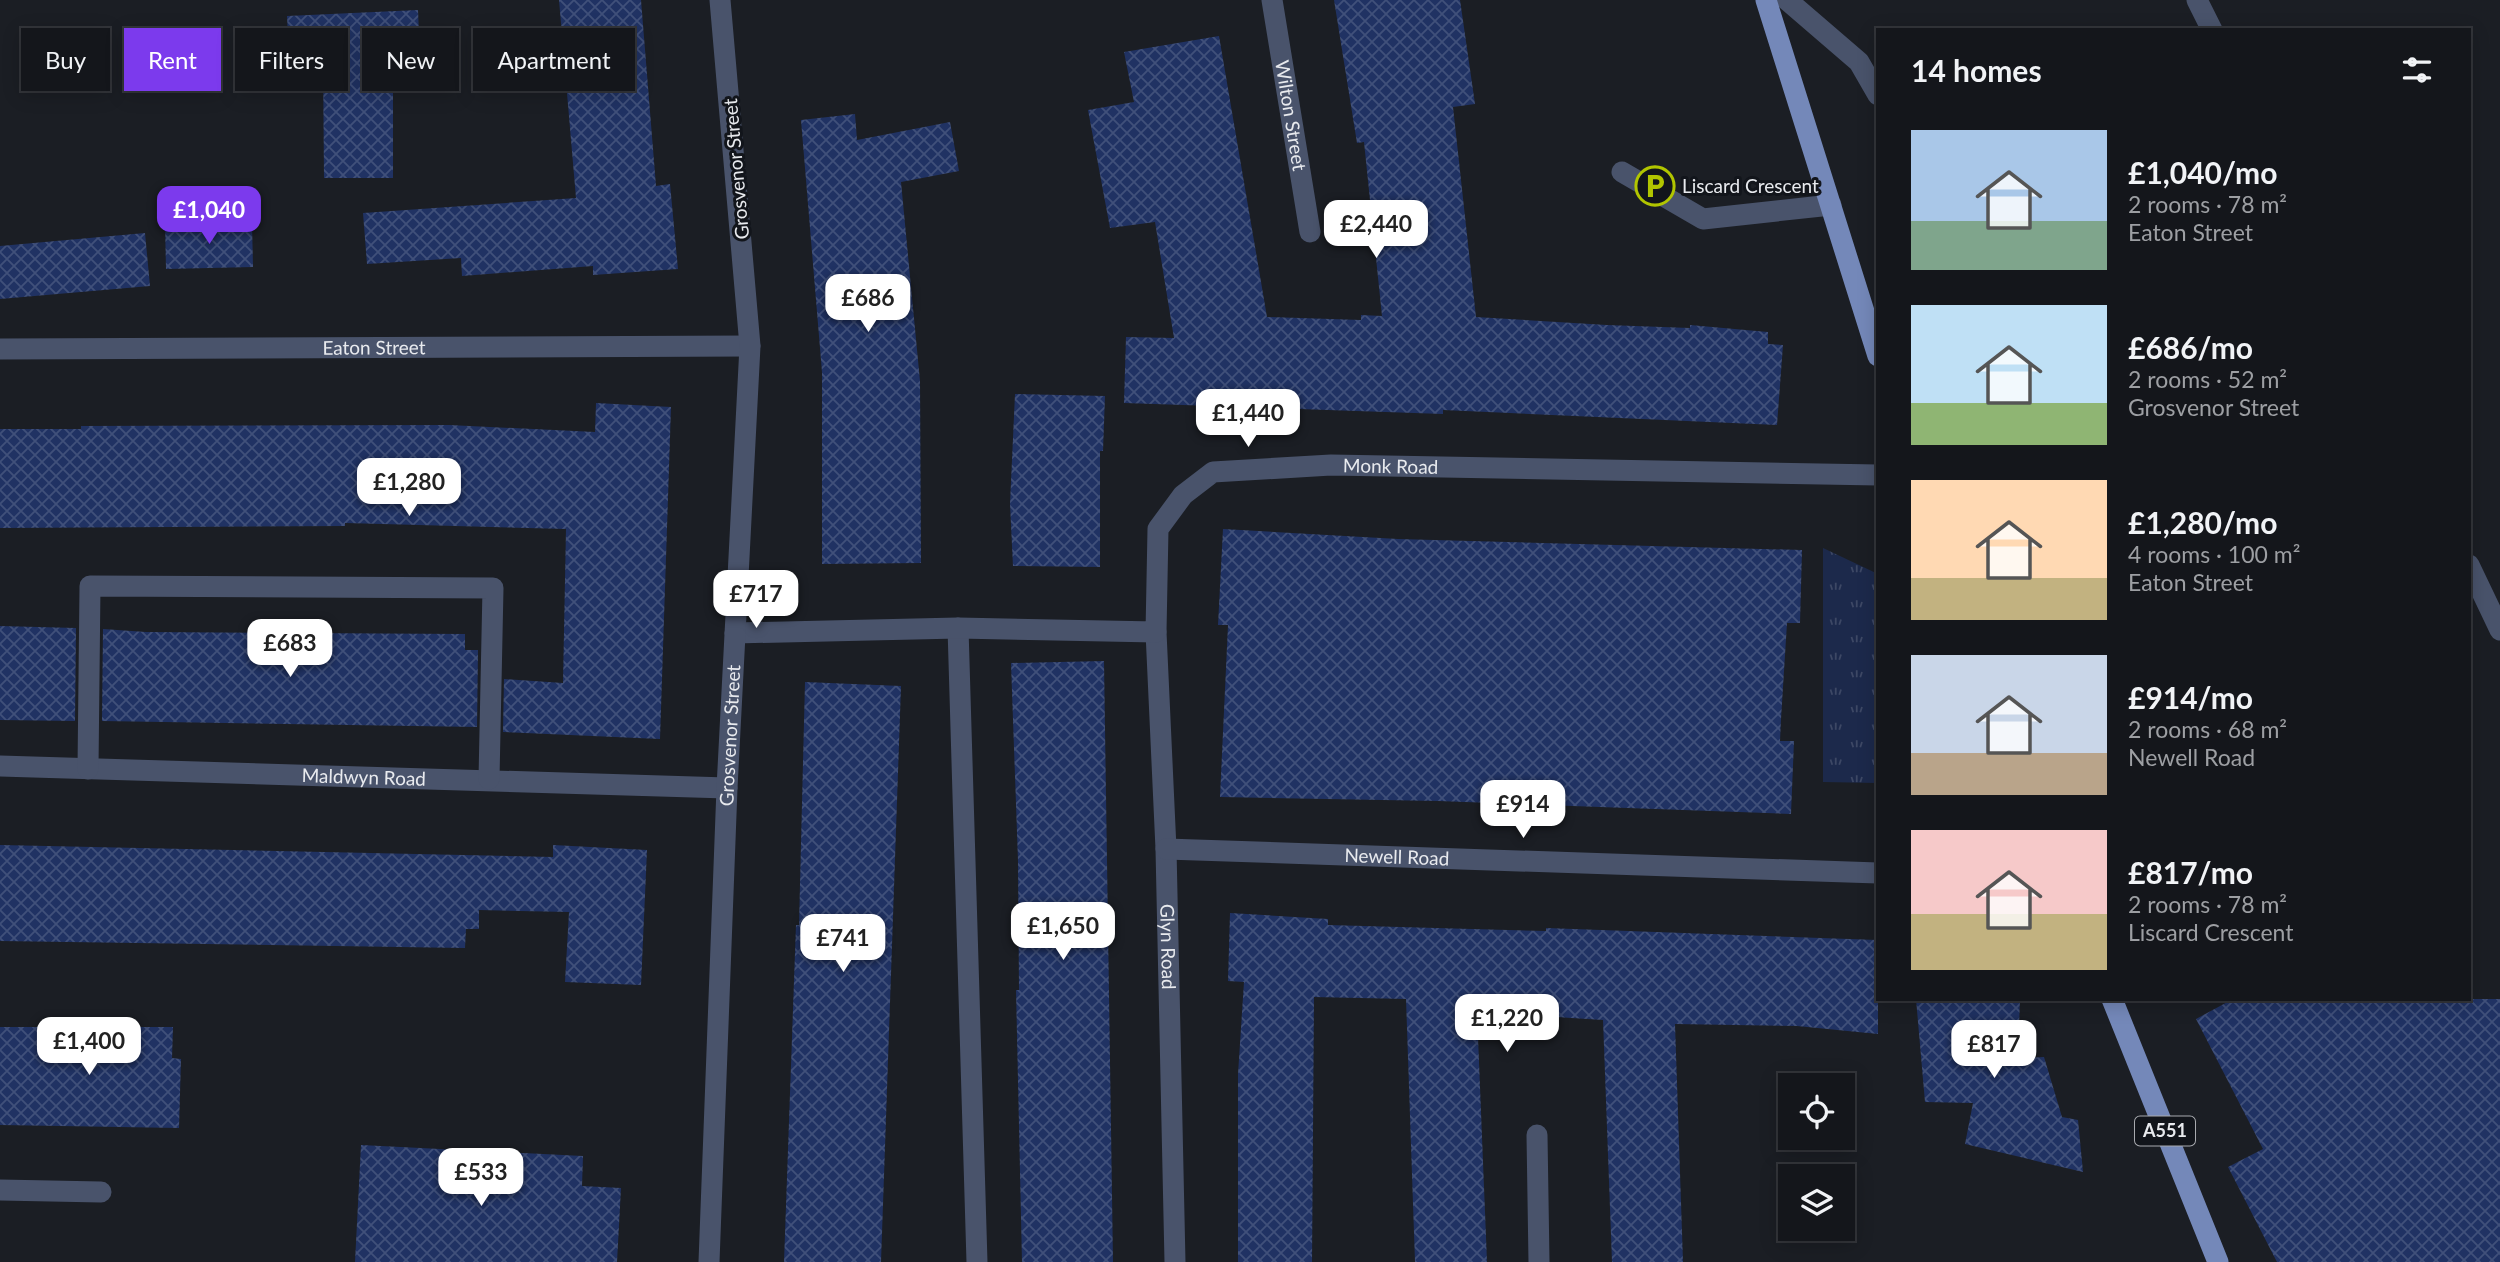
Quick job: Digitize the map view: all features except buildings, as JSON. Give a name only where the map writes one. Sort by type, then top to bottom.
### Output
[{"type":"main road","points":[[1766,0],[1876,350]]},
{"type":"main road","name":"A551","points":[[2113,1001],[2218,1262]]},
{"type":"street","name":"Grosvenor Street","points":[[709,1262],[727,788],[750,346],[720,0]]},
{"type":"street","name":"Wilton Street","points":[[1272,0],[1310,232]]},
{"type":"street","points":[[1787,0],[1859,62],[1876,92]]},
{"type":"street","points":[[2197,0],[2211,28]]},
{"type":"street","points":[[1622,172],[1703,219],[1831,205]]},
{"type":"street","name":"Eaton Street","points":[[0,349],[750,346]]},
{"type":"street","name":"Monk Road","points":[[1156,632],[1158,529],[1183,495],[1213,472],[1331,465],[1876,475]]},
{"type":"street","points":[[2471,569],[2500,630]]},
{"type":"street","points":[[88,769],[90,586],[493,588],[489,779]]},
{"type":"street","points":[[958,628],[977,1262]]},
{"type":"street","points":[[735,633],[958,628],[1156,632]]},
{"type":"street","name":"Glyn Road","points":[[1156,632],[1167,849],[1175,1262]]},
{"type":"street","name":"Maldwyn Road","points":[[0,766],[727,788]]},
{"type":"street","name":"Newell Road","points":[[1167,849],[1876,873]]},
{"type":"street","points":[[1537,1135],[1539,1262]]},
{"type":"street","points":[[0,1190],[101,1192]]},
{"type":"green space","points":[[1823,548],[1876,573],[1876,783],[1823,782]]},
{"type":"place","name":"Liscard Crescent","points":[[1655,186]]}]
